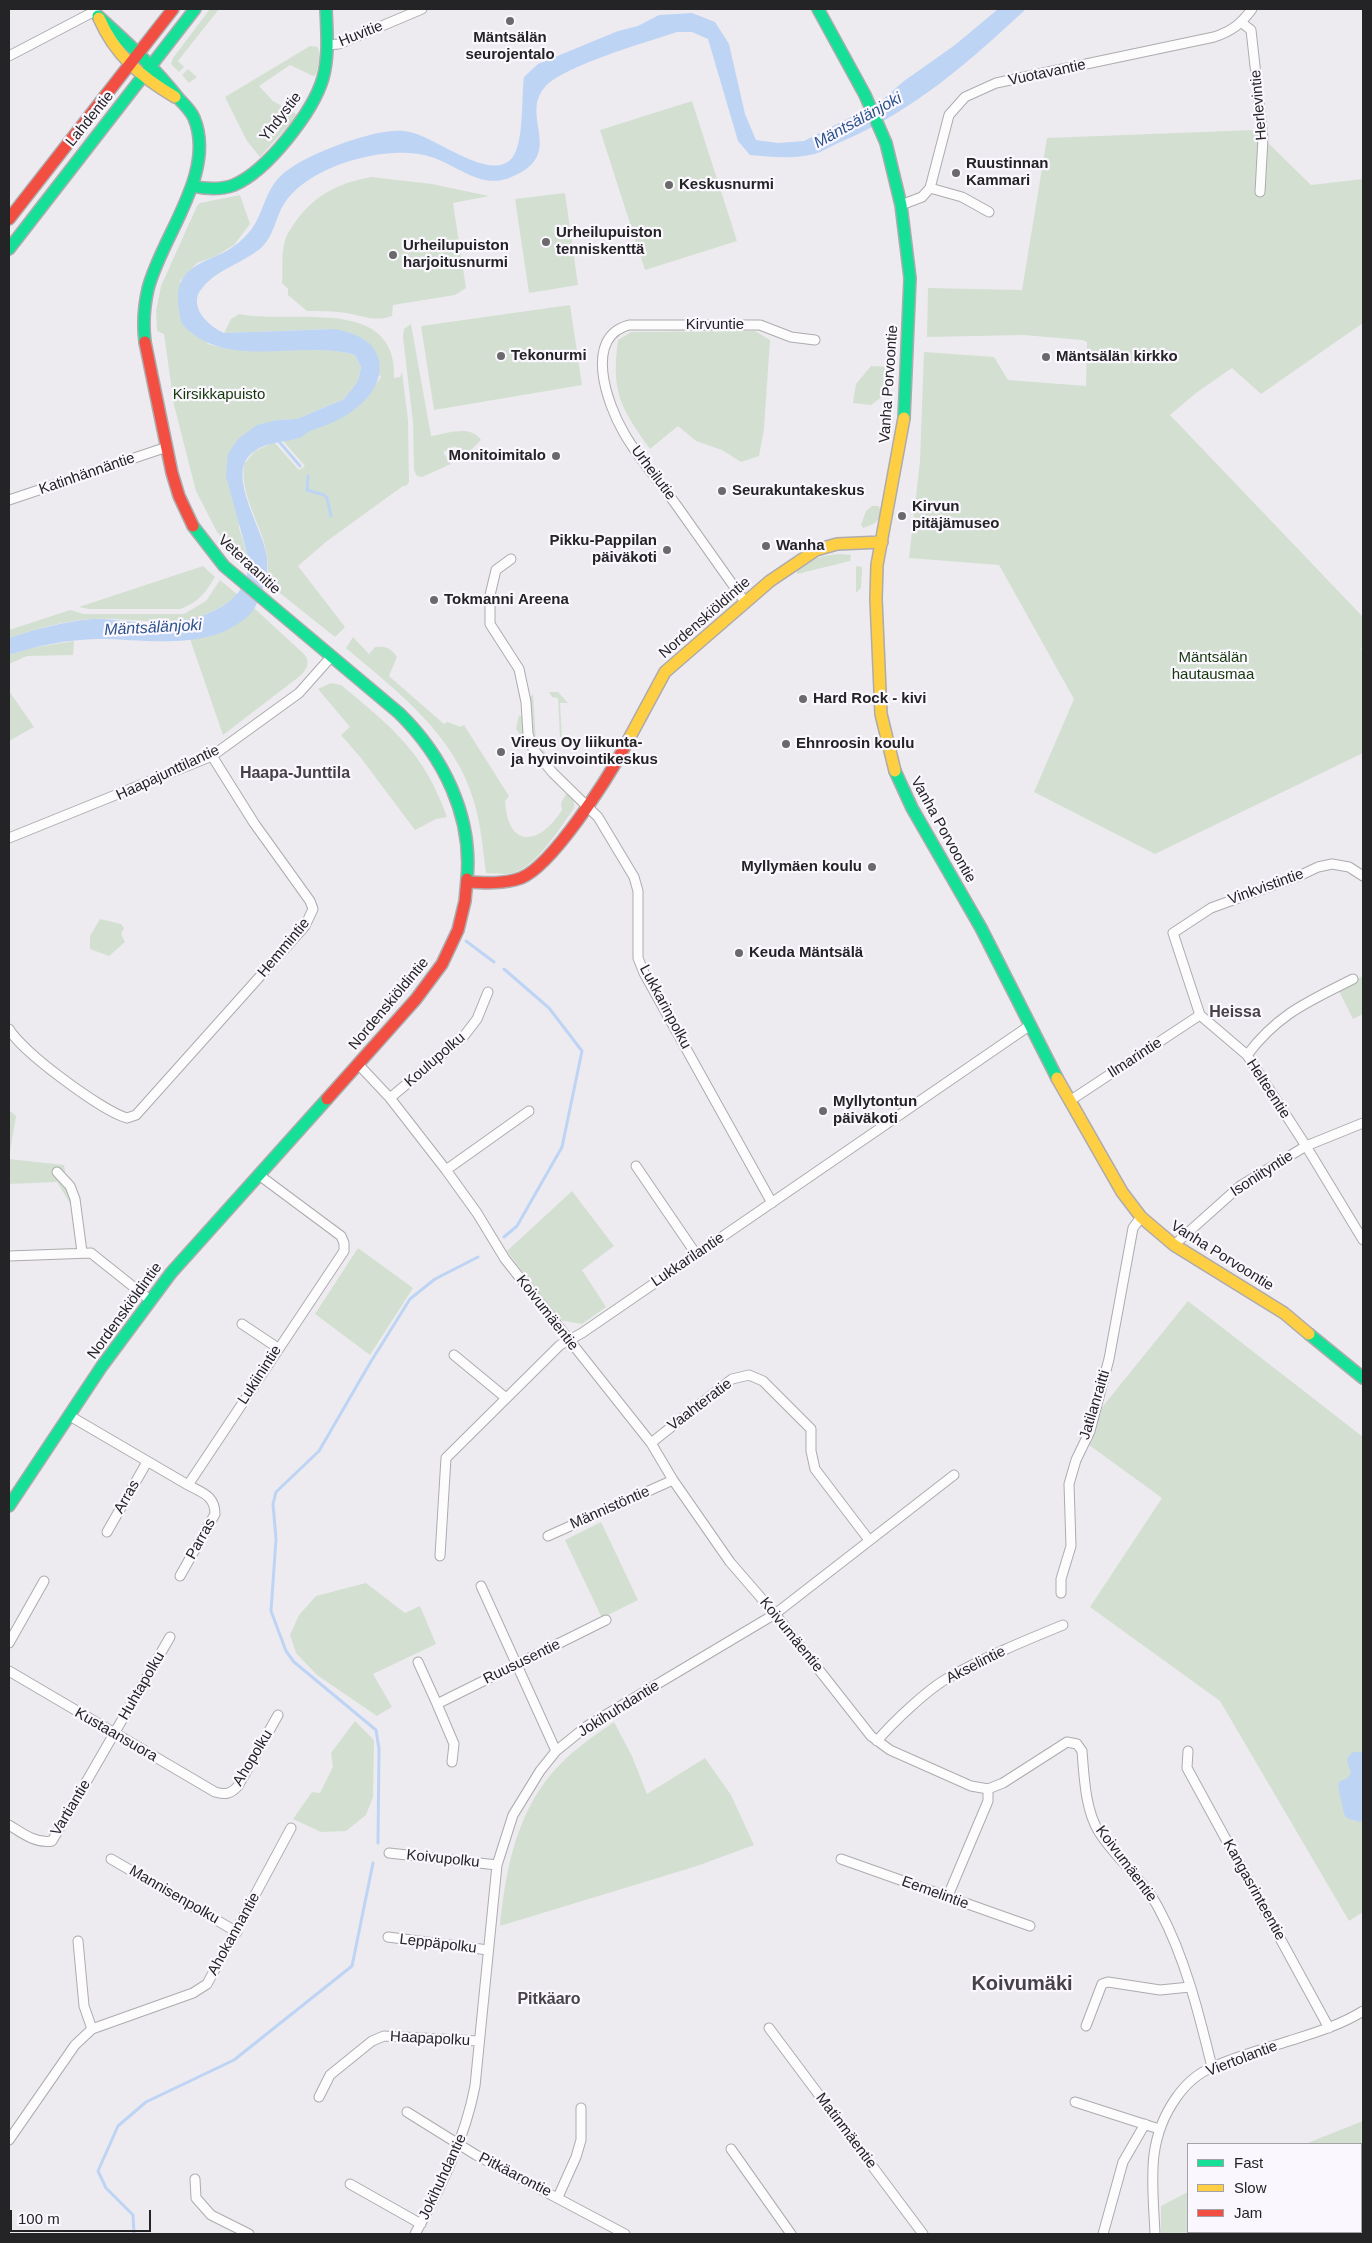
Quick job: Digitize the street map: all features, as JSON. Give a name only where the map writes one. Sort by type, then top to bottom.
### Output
[{"type":"main road","name":"Lahdentie","points":[[9,219],[172,9]]},
{"type":"main road","name":"Lahdentie","points":[[9,249],[195,9]]},
{"type":"main road","name":"Yhdystie","points":[[192,186],[216,188],[234,186],[254,172],[291,133],[323,80],[327,45],[326,9]]},
{"type":"main road","name":"Vanha Porvoontie","points":[[819,9],[865,95],[886,143],[901,205],[910,278],[904,420],[877,565],[878,684],[881,714],[890,757],[912,808],[981,928],[1029,1026],[1083,1127],[1122,1192],[1141,1217],[1174,1246],[1284,1313],[1316,1337],[1363,1378]]},
{"type":"main road","name":"Veteraanitie","points":[[95,12],[151,65],[194,118],[197,127],[200,157],[192,186],[152,276],[143,313],[147,354],[164,448],[182,507],[191,524],[214,555],[282,616],[399,713],[421,736],[450,784],[462,818],[468,860],[468,882]]},
{"type":"main road","name":"Veteraanitie","points":[[95,12],[106,39],[128,64],[143,77],[179,99]]},
{"type":"main road","name":"Nordenskiöldintie","points":[[9,1506],[150,1300],[192,1247],[259,1176],[406,1012],[442,964],[452,943],[464,906],[468,882],[507,882],[533,871],[561,844],[621,754],[665,672],[745,602],[784,571],[816,550],[838,544],[882,542]]},
{"type":"street","name":"Huvitie","points":[[327,45],[339,44],[422,9]]},
{"type":"street","name":"Vuotavantie","points":[[930,188],[949,115],[965,97],[977,90],[996,83],[1214,37],[1231,31],[1242,23],[1252,9]]},
{"type":"street","points":[[9,56],[95,12]]},
{"type":"street","name":"Herlevintie","points":[[1242,23],[1251,30],[1261,107],[1263,138],[1260,192]]},
{"type":"street","points":[[901,205],[922,197],[930,188],[962,197],[988,212]]},
{"type":"street","name":"Kirvuntie","points":[[613,331],[629,325],[760,325],[791,337],[815,340]]},
{"type":"street","name":"Urheilutie","points":[[613,331],[604,347],[602,362],[607,392],[622,428],[745,602]]},
{"type":"street","name":"Katinhännäntie","points":[[9,500],[164,448]]},
{"type":"street","name":"Lukkarinpolku","points":[[511,559],[496,570],[490,595],[490,624],[519,669],[530,743],[553,773],[587,806],[608,831],[634,877],[638,891],[638,958],[644,973],[772,1203]]},
{"type":"street","name":"Haapajunttilantie","points":[[9,838],[212,756],[299,693],[331,657]]},
{"type":"street","name":"Hemmintie","points":[[9,1028],[26,1050],[113,1114],[127,1118],[136,1115],[306,926],[313,909],[212,756]]},
{"type":"street","name":"Vinkvistintie","points":[[1200,1015],[1173,932],[1211,908],[1302,876],[1318,867],[1332,864],[1349,867],[1363,876]]},
{"type":"street","points":[[1247,1055],[1264,1033],[1280,1018],[1353,979]]},
{"type":"street","name":"Koulupolku","points":[[390,1098],[464,1036],[477,1019],[488,992]]},
{"type":"street","name":"Helteentie","points":[[1200,1015],[1247,1055],[1306,1146],[1363,1240]]},
{"type":"street","name":"Ilmarintie","points":[[1070,1100],[1200,1015]]},
{"type":"street","name":"Lukkarilantie","points":[[440,1556],[443,1475],[446,1458],[568,1340],[582,1333],[1029,1026]]},
{"type":"street","name":"Koivumäentie","points":[[358,1064],[390,1098],[446,1170],[477,1213],[505,1259],[651,1443],[672,1480],[730,1562],[776,1614],[877,1741],[890,1750],[971,1786],[988,1789],[1003,1784],[1058,1745],[1067,1742],[1077,1744],[1082,1751],[1088,1801],[1092,1817],[1098,1831],[1158,1906],[1171,1932],[1190,1987],[1212,2067]]},
{"type":"street","points":[[446,1170],[529,1111]]},
{"type":"street","name":"Isoniityntie","points":[[1174,1246],[1240,1186],[1306,1146],[1363,1123]]},
{"type":"street","points":[[636,1166],[696,1254]]},
{"type":"street","points":[[56,1172],[70,1186],[75,1199],[82,1252]]},
{"type":"street","name":"Lukiinintie","points":[[188,1485],[344,1252],[344,1243],[341,1236],[259,1176]]},
{"type":"street","name":"Jatilanraitti","points":[[1061,1593],[1061,1579],[1071,1546],[1070,1478],[1090,1431],[1111,1349],[1134,1228],[1141,1217]]},
{"type":"street","points":[[9,1256],[82,1252],[97,1256],[150,1300]]},
{"type":"street","points":[[242,1324],[278,1348]]},
{"type":"street","points":[[454,1355],[506,1398]]},
{"type":"street","name":"Vaahteratie","points":[[651,1443],[732,1379],[749,1375],[763,1381],[811,1429],[811,1451],[815,1469],[869,1540]]},
{"type":"street","points":[[70,1416],[188,1485]]},
{"type":"street","name":"Arras","points":[[107,1532],[147,1462]]},
{"type":"street","name":"Jokihuhdantie","points":[[415,2234],[460,2144],[475,2086],[497,1865],[513,1815],[540,1771],[556,1751],[587,1726],[776,1614],[954,1475]]},
{"type":"street","name":"Männistöntie","points":[[548,1536],[672,1480]]},
{"type":"street","name":"Parras","points":[[180,1576],[215,1514],[215,1503],[210,1496],[188,1485]]},
{"type":"street","points":[[9,1643],[44,1581]]},
{"type":"street","points":[[481,1586],[515,1665],[556,1751]]},
{"type":"street","name":"Ruususentie","points":[[437,1704],[606,1620]]},
{"type":"street","name":"Akselintie","points":[[877,1741],[889,1727],[947,1679],[1019,1643],[1063,1626]]},
{"type":"street","name":"Huhtapolku","points":[[114,1735],[170,1637]]},
{"type":"street","points":[[418,1662],[454,1744],[452,1762]]},
{"type":"street","name":"Kustaansuora","points":[[9,1671],[114,1735],[215,1792],[224,1795]]},
{"type":"street","name":"Ahopolku","points":[[224,1795],[232,1792],[238,1786],[278,1715]]},
{"type":"street","name":"Vartiantie","points":[[9,1825],[44,1843],[52,1841],[114,1735]]},
{"type":"street","name":"Kangasrinteentie","points":[[1188,1751],[1187,1768],[1329,2028]]},
{"type":"street","points":[[947,1898],[988,1801],[988,1789]]},
{"type":"street","name":"Ahokannantie","points":[[9,2140],[75,2045],[92,2029],[193,1993],[207,1984],[291,1828]]},
{"type":"street","name":"Koivupolku","points":[[389,1853],[497,1865]]},
{"type":"street","name":"Mannisenpolku","points":[[111,1859],[236,1932]]},
{"type":"street","name":"Eemelintie","points":[[841,1859],[1030,1926]]},
{"type":"street","name":"Leppäpolku","points":[[388,1937],[488,1950]]},
{"type":"street","points":[[78,1941],[84,2006],[92,2029]]},
{"type":"street","points":[[1086,2026],[1102,1984],[1108,1982],[1160,1990],[1190,1987]]},
{"type":"street","name":"Viertolantie","points":[[1155,2234],[1152,2164],[1159,2128],[1179,2094],[1192,2080],[1212,2067],[1329,2028],[1363,2010]]},
{"type":"street","name":"Matinmäentie","points":[[769,2028],[923,2234]]},
{"type":"street","name":"Haapapolku","points":[[319,2097],[330,2075],[372,2041],[384,2036],[478,2041]]},
{"type":"street","points":[[1075,2102],[1159,2128]]},
{"type":"street","points":[[558,2197],[576,2158],[581,2140],[581,2108]]},
{"type":"street","name":"Pitkäarontie","points":[[407,2112],[476,2155],[625,2234]]},
{"type":"street","points":[[1103,2234],[1123,2162],[1145,2124]]},
{"type":"street","points":[[731,2149],[791,2234]]},
{"type":"street","points":[[195,2178],[196,2198],[211,2215],[248,2234]]},
{"type":"street","points":[[350,2184],[421,2224]]},
{"type":"green space","points":[[210,9],[219,9],[178,61],[184,67],[179,72],[171,64],[173,58]]},
{"type":"green space","points":[[310,46],[318,47],[320,58],[316,75],[313,76],[290,65],[259,86],[273,101],[298,115],[260,157],[247,141],[225,97]]},
{"type":"green space","points":[[188,69],[197,77],[189,83],[182,75]]},
{"type":"green space","name":"Keskusnurmi","points":[[692,101],[737,241],[645,270],[600,130]]},
{"type":"green space","name":"Mäntsälän hautausmaa","points":[[1255,130],[1311,185],[1363,179],[1363,323],[1261,394],[1232,368],[1196,393],[1170,415],[1363,617],[1363,645],[1361,649],[1363,653],[1363,753],[1155,854],[1034,792],[1074,699],[999,565],[909,558],[920,461],[924,352],[994,357],[1008,380],[1086,386],[1087,342],[1024,335],[927,337],[928,288],[1022,290],[1047,138]]},
{"type":"green space","points":[[371,177],[432,184],[489,196],[453,203],[466,288],[455,295],[393,305],[392,316],[386,318],[369,318],[341,312],[307,311],[288,295],[288,289],[282,283],[283,254],[287,235],[304,212],[320,197],[338,186]]},
{"type":"green space","name":"Urheilupuiston tenniskenttä","points":[[565,193],[578,285],[529,293],[515,199]]},
{"type":"green space","name":"Kirsikkapuisto","points":[[240,195],[250,224],[234,245],[216,256],[197,263],[180,281],[208,344],[245,350],[319,349],[337,351],[355,355],[361,367],[358,381],[344,399],[297,419],[277,420],[238,439],[239,528],[248,557],[249,568],[217,532],[196,491],[174,405],[164,334],[157,331],[156,311],[161,286],[197,206],[200,203]]},
{"type":"green space","name":"Tekonurmi","points":[[570,305],[582,385],[434,410],[421,326]]},
{"type":"green space","points":[[239,314],[337,319],[360,324],[379,334],[391,352],[394,378],[400,377],[402,372],[408,420],[409,482],[327,541],[298,566],[345,627],[335,637],[266,582],[268,567],[266,552],[246,494],[244,464],[255,451],[274,442],[299,470],[305,466],[283,441],[294,438],[339,417],[355,407],[372,390],[381,377],[335,329],[224,333],[231,319]]},
{"type":"green space","points":[[411,324],[431,436],[465,431],[471,432],[481,440],[466,455],[455,446],[443,452],[451,464],[422,477],[417,476],[414,470],[413,423],[403,337],[404,329]]},
{"type":"green space","points":[[755,331],[770,340],[764,429],[759,456],[741,462],[722,450],[696,441],[678,426],[650,449],[631,422],[620,398],[616,373],[618,340],[631,332]]},
{"type":"green space","points":[[871,366],[894,367],[891,390],[871,405],[853,403],[856,384]]},
{"type":"green space","points":[[872,506],[878,506],[882,510],[881,514],[876,522],[863,528],[861,525],[866,511]]},
{"type":"green space","points":[[851,555],[850,561],[797,574],[797,570],[812,560],[823,556]]},
{"type":"green space","points":[[203,566],[215,577],[201,596],[192,604],[180,609],[89,609],[79,607]]},
{"type":"green space","points":[[856,566],[862,567],[862,570],[861,588],[856,593]]},
{"type":"green space","points":[[220,580],[238,595],[220,608],[202,616],[169,622],[115,619],[73,621],[9,638],[9,630],[70,610],[84,614],[184,614],[206,601]]},
{"type":"green space","points":[[254,608],[304,654],[308,663],[305,671],[300,676],[223,735],[190,639],[225,629],[241,621]]},
{"type":"green space","points":[[353,637],[369,654],[375,647],[385,647],[393,652],[397,657],[389,676],[444,724],[447,722],[461,727],[464,725],[509,796],[505,801],[507,817],[512,828],[519,835],[526,837],[544,830],[562,810],[561,803],[566,794],[573,799],[574,808],[548,845],[531,863],[513,873],[486,873],[475,805],[466,780],[454,757],[440,736],[423,717],[346,648]]},
{"type":"green space","points":[[74,641],[73,655],[27,656],[9,664],[9,655],[30,648]]},
{"type":"green space","points":[[331,683],[341,685],[376,714],[404,742],[428,775],[447,817],[436,819],[415,830],[361,758],[341,735],[350,727],[318,689]]},
{"type":"green space","points":[[9,691],[34,727],[9,741]]},
{"type":"green space","points":[[549,692],[558,692],[568,703],[560,703],[562,738],[560,738],[558,698],[552,697]]},
{"type":"green space","points":[[533,694],[536,742],[557,763],[555,765],[550,765],[534,742],[528,700]]},
{"type":"green space","points":[[519,715],[524,718],[524,740],[516,729]]},
{"type":"green space","points":[[100,919],[121,924],[124,928],[121,934],[125,942],[109,956],[90,949],[90,936]]},
{"type":"green space","points":[[1363,976],[1363,1014],[1353,1019],[1338,989]]},
{"type":"green space","points":[[9,1110],[16,1116],[9,1158]]},
{"type":"green space","points":[[9,1159],[64,1165],[71,1205],[57,1182],[9,1184]]},
{"type":"green space","points":[[572,1191],[614,1246],[582,1270],[606,1307],[582,1324],[559,1320],[507,1251]]},
{"type":"green space","points":[[358,1248],[413,1288],[370,1355],[315,1314]]},
{"type":"green space","points":[[1188,1301],[1363,1437],[1363,1912],[1349,1921],[1220,1701],[1090,1607],[1162,1498],[1078,1437]]},
{"type":"green space","points":[[601,1522],[638,1600],[602,1618],[565,1540]]},
{"type":"green space","points":[[366,1583],[405,1613],[420,1606],[436,1644],[373,1674],[392,1707],[377,1716],[317,1675],[296,1653],[290,1635],[299,1615],[316,1596]]},
{"type":"green space","points":[[355,1721],[374,1740],[373,1797],[366,1815],[346,1831],[321,1832],[293,1819],[312,1792],[320,1793],[333,1767],[331,1753]]},
{"type":"green space","points":[[614,1722],[632,1756],[647,1794],[705,1758],[731,1795],[754,1845],[697,1866],[500,1926],[509,1865],[514,1845],[529,1807],[552,1773],[566,1758]]},
{"type":"green space","points":[[1363,2121],[1363,2234],[1161,2234],[1161,2206],[1187,2193],[1187,2233],[1362,2233],[1362,2143],[1308,2143]]},
{"type":"water","name":"Mäntsälänjoki","points":[[998,9],[1026,9],[963,65],[919,99],[871,128],[814,154],[788,157],[750,155],[738,141],[708,39],[692,32],[677,32],[587,63],[555,79],[545,87],[538,99],[536,111],[540,147],[536,158],[527,169],[509,178],[498,181],[478,178],[431,157],[414,153],[394,153],[373,155],[351,161],[330,168],[311,178],[296,190],[284,204],[270,237],[262,247],[209,280],[198,294],[197,301],[198,308],[206,320],[224,333],[335,329],[356,335],[368,342],[373,347],[379,360],[380,371],[372,391],[366,399],[348,414],[302,437],[261,447],[249,456],[244,465],[244,489],[263,542],[267,563],[265,583],[254,608],[248,616],[232,627],[215,635],[196,639],[156,641],[98,639],[53,644],[9,655],[9,638],[62,624],[94,619],[167,623],[196,617],[223,606],[234,597],[242,586],[247,573],[248,557],[226,476],[228,454],[238,439],[257,425],[277,420],[297,419],[344,399],[358,381],[361,367],[355,355],[334,351],[244,351],[223,348],[203,340],[185,327],[180,319],[179,290],[184,276],[190,270],[240,242],[255,225],[276,181],[295,165],[323,151],[353,140],[378,133],[398,131],[416,134],[429,139],[458,154],[486,165],[498,165],[509,161],[518,146],[520,135],[524,77],[538,64],[618,31],[638,26],[659,15],[692,13],[715,22],[729,44],[745,114],[756,140],[778,143],[804,141],[880,102],[904,81],[955,45]]},
{"type":"water","points":[[1363,1752],[1363,1820],[1359,1822],[1347,1818],[1344,1814],[1338,1786],[1340,1781],[1346,1779],[1351,1774],[1347,1760],[1350,1754]]},
{"type":"waterway","points":[[276,438],[300,466]]},
{"type":"waterway","points":[[308,476],[307,490],[324,495],[327,498],[331,516]]},
{"type":"waterway","points":[[466,941],[494,962]]},
{"type":"waterway","points":[[504,969],[549,1008],[582,1051],[562,1147],[517,1226],[504,1237]]},
{"type":"waterway","points":[[378,1843],[379,1749],[376,1730],[294,1662],[286,1651],[271,1611],[276,1539],[273,1504],[276,1492],[319,1451],[410,1299],[435,1279],[478,1257]]},
{"type":"waterway","points":[[134,2234],[133,2215],[106,2188],[98,2171],[118,2126],[146,2102],[234,2060],[352,1966],[373,1863]]},
{"type":"traffic: fast","points":[[9,249],[195,9]]},
{"type":"traffic: fast","points":[[192,186],[224,188],[234,185],[247,178],[260,167],[287,139],[310,107],[323,78],[327,53],[326,9]]},
{"type":"traffic: fast","points":[[818,9],[865,95],[886,143],[901,205],[910,278],[904,418]]},
{"type":"traffic: fast","points":[[98,16],[151,67],[188,108],[194,118],[199,139],[198,161],[193,183],[148,289],[144,316],[145,342]]},
{"type":"traffic: fast","points":[[193,526],[224,566],[399,713],[429,748],[452,788],[460,810],[468,856],[467,879]]},
{"type":"traffic: fast","points":[[895,771],[912,808],[981,928],[1057,1078]]},
{"type":"traffic: fast","points":[[9,1506],[102,1366],[171,1273],[327,1099]]},
{"type":"traffic: fast","points":[[1309,1334],[1363,1378]]},
{"type":"traffic: slow","points":[[99,18],[113,43],[130,64],[175,97]]},
{"type":"traffic: slow","points":[[895,771],[881,714],[876,599],[877,565],[904,418]]},
{"type":"traffic: slow","points":[[624,748],[665,672],[770,581],[816,550],[837,544],[882,542]]},
{"type":"traffic: slow","points":[[1057,1078],[1122,1192],[1141,1217],[1174,1245],[1284,1313],[1309,1334]]},
{"type":"traffic: jam","points":[[9,219],[173,9]]},
{"type":"traffic: jam","points":[[145,342],[172,473],[179,496],[193,526]]},
{"type":"traffic: jam","points":[[468,882],[508,881],[521,878],[534,870],[563,840],[578,820],[606,779],[624,748]]},
{"type":"traffic: jam","points":[[327,1099],[416,999],[442,964],[458,930],[465,901],[467,879]]},
{"type":"place","name":"Mäntsälän seurojentalo","points":[[510,21]]},
{"type":"place","name":"Ruustinnan Kammari","points":[[956,173]]},
{"type":"place","name":"Keskusnurmi","points":[[669,185]]},
{"type":"place","name":"Urheilupuiston tenniskenttä","points":[[546,242]]},
{"type":"place","name":"Urheilupuiston harjoitusnurmi","points":[[393,255]]},
{"type":"place","name":"Tekonurmi","points":[[501,356]]},
{"type":"place","name":"Mäntsälän kirkko","points":[[1046,357]]},
{"type":"place","name":"Monitoimitalo","points":[[556,456]]},
{"type":"place","name":"Seurakuntakeskus","points":[[722,491]]},
{"type":"place","name":"Kirvun pitäjämuseo","points":[[902,516]]},
{"type":"place","name":"Wanha","points":[[766,546]]},
{"type":"place","name":"Pikku-Pappilan päiväkoti","points":[[667,550]]},
{"type":"place","name":"Tokmanni Areena","points":[[434,600]]},
{"type":"place","name":"Hard Rock - kivi","points":[[803,699]]},
{"type":"place","name":"Ehnroosin koulu","points":[[786,744]]},
{"type":"place","name":"Vireus Oy liikunta- ja hyvinvointikeskus","points":[[501,752]]},
{"type":"place","name":"Myllymäen koulu","points":[[872,867]]},
{"type":"place","name":"Keuda Mäntsälä","points":[[739,953]]},
{"type":"place","name":"Myllytontun päiväkoti","points":[[823,1111]]},
{"type":"district","name":"Haapa-Junttila","points":[[295,774]]},
{"type":"district","name":"Heissa","points":[[1235,1013]]},
{"type":"district","name":"Koivumäki","points":[[1022,1984]]},
{"type":"district","name":"Pitkäaro","points":[[549,2000]]}]
